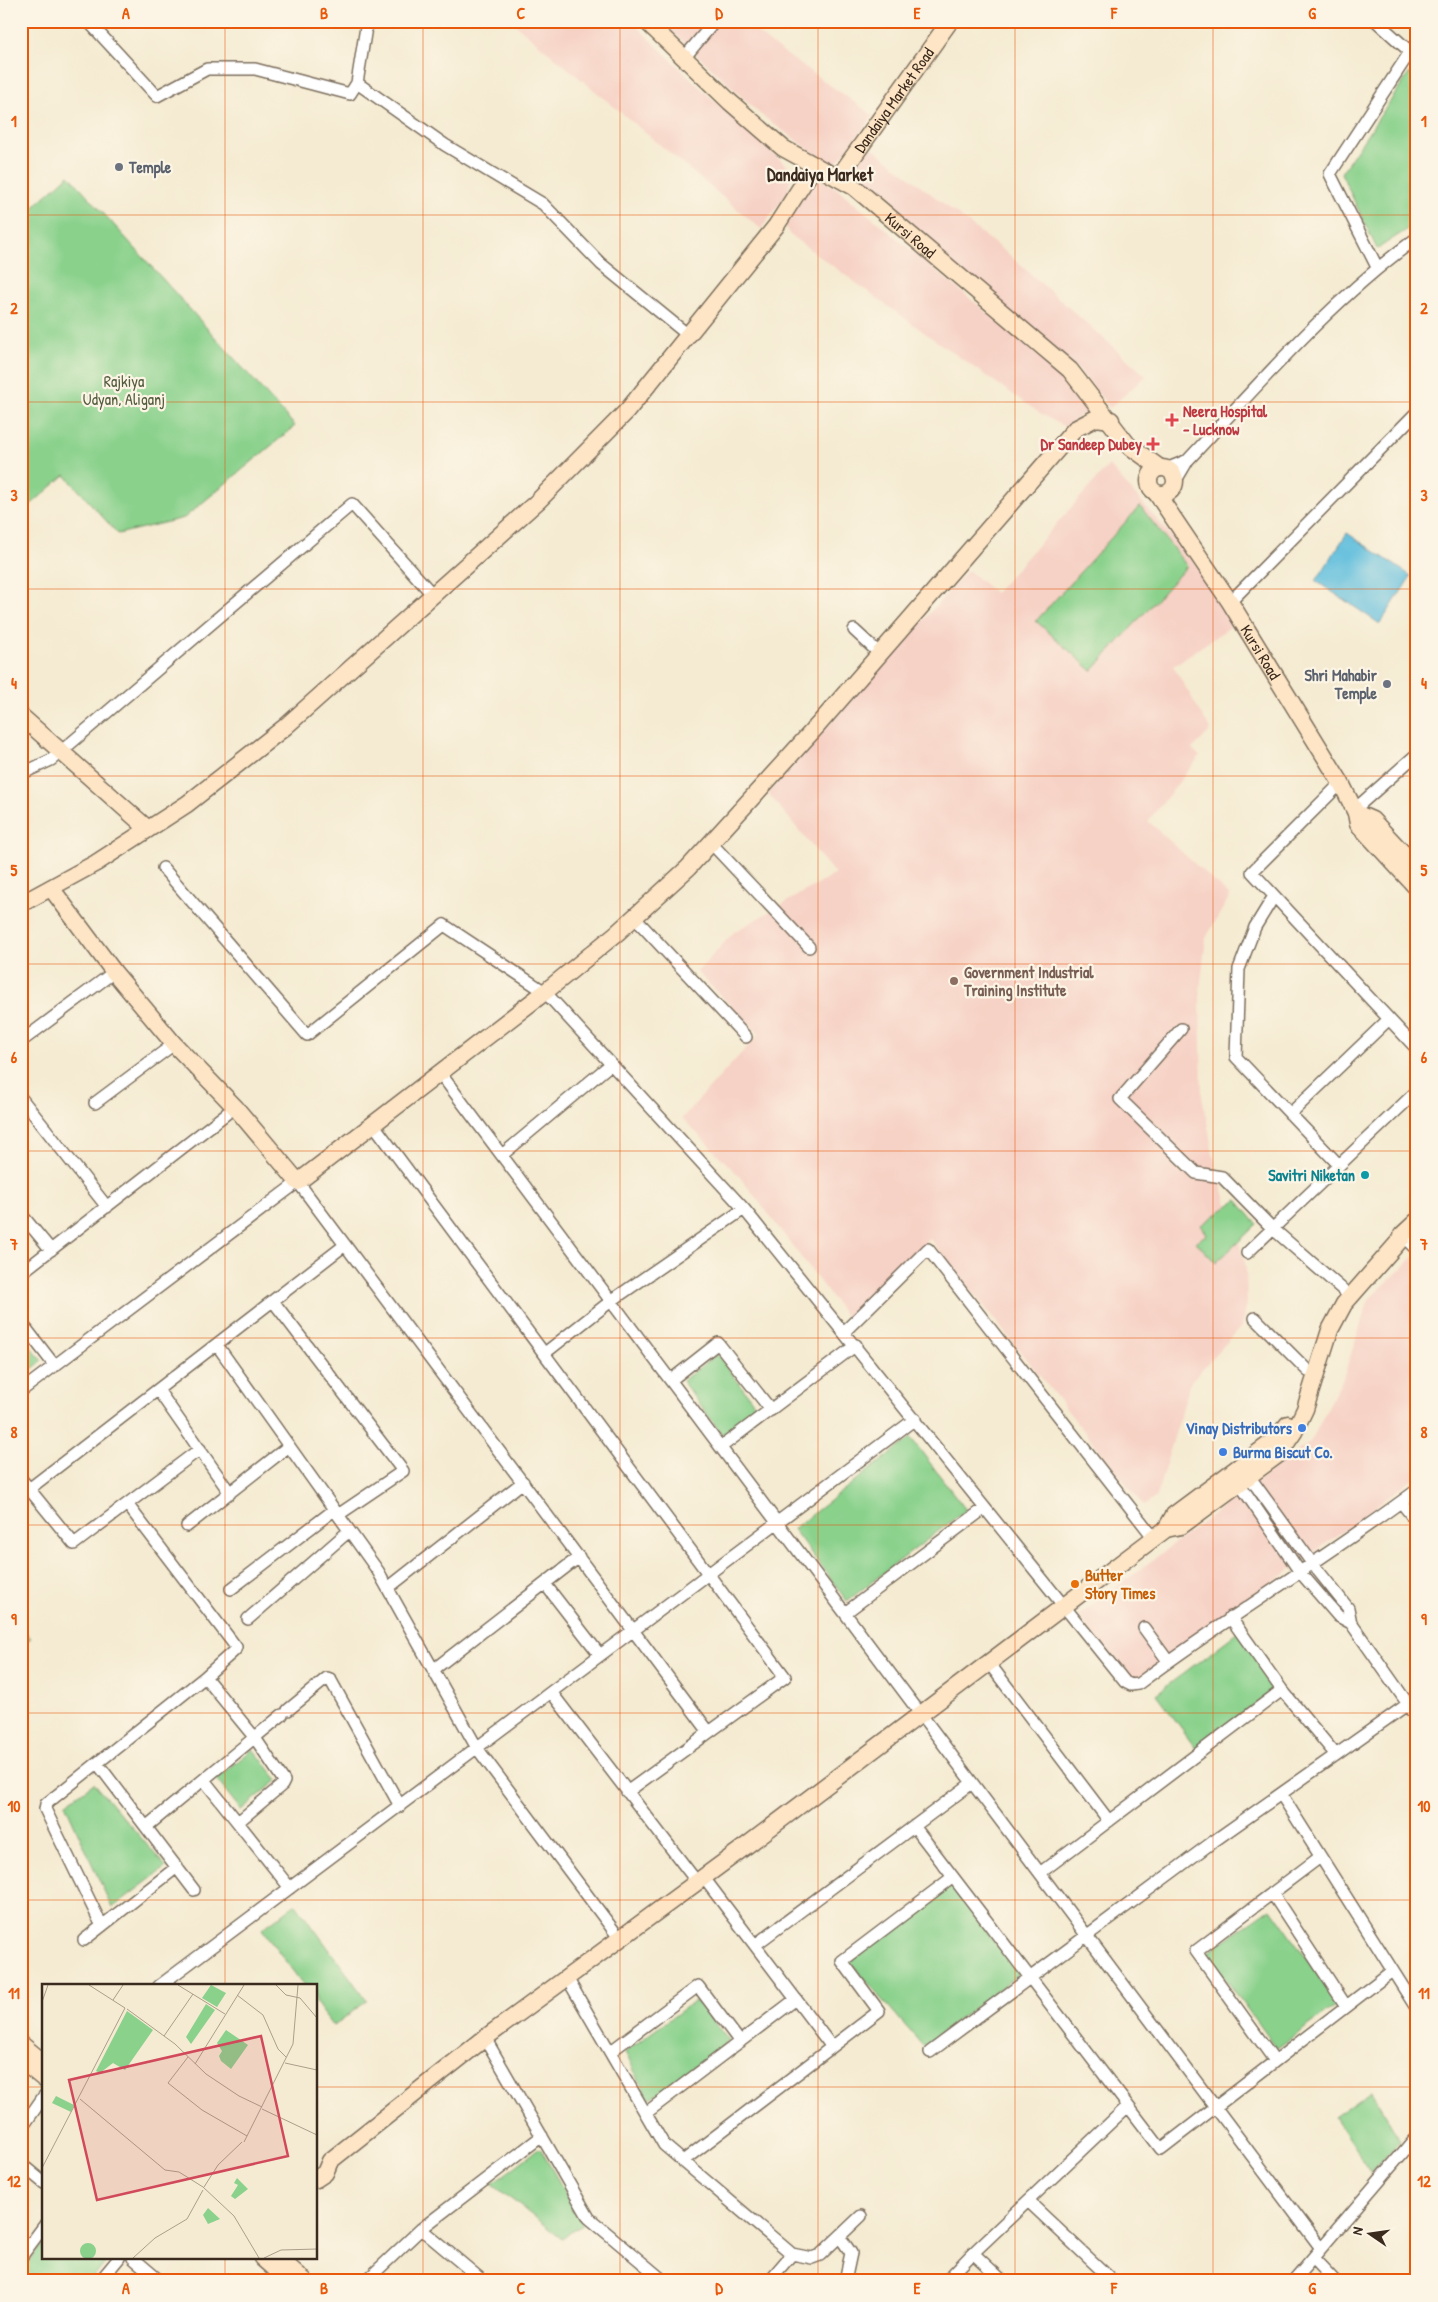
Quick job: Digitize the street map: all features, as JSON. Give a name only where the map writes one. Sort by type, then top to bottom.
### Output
[{"type":"main road","name":"Kursi Road","points":[[646,21],[730,102],[783,148],[838,178],[860,193],[1070,370],[1111,420],[1128,445],[1163,481],[1174,522],[1230,602],[1341,783],[1356,811],[1358,824],[1417,888]]},
{"type":"main road","name":"Dandaiya Market Road","points":[[838,178],[950,21]]},
{"type":"main road","points":[[21,904],[96,863],[187,804],[285,727],[538,501],[627,411],[776,226],[814,165]]},
{"type":"main road","points":[[51,888],[114,972],[174,1044],[235,1108],[298,1182],[544,992],[634,917],[688,868],[880,654],[1075,428],[1096,418],[1111,420]]},
{"type":"main road","points":[[21,716],[148,829]]},
{"type":"main road","points":[[1356,811],[1368,816],[1417,868]]},
{"type":"main road","points":[[1242,1476],[1292,1420],[1323,1326],[1346,1292],[1417,1212]]},
{"type":"main road","points":[[318,2178],[324,2173],[323,2162],[485,2038],[700,1880],[1064,1607],[1160,1534],[1174,1515],[1279,1454],[1294,1432],[1305,1409],[1330,1330],[1346,1292],[1417,1222]]},
{"type":"main road","points":[[21,2044],[42,2062]]},
{"type":"main road","points":[[21,2060],[42,2077]]},
{"type":"main road","points":[[264,2260],[288,2281]]},
{"type":"main road","points":[[281,2260],[305,2281]]},
{"type":"street","points":[[88,21],[157,96],[207,68],[255,69],[350,94],[357,83],[367,21]]},
{"type":"street","points":[[684,58],[715,21]]},
{"type":"street","points":[[1376,21],[1413,55],[1330,174],[1377,266]]},
{"type":"street","points":[[357,83],[446,146],[543,204],[601,264],[688,335]]},
{"type":"street","points":[[1163,481],[1188,460],[1311,329],[1377,266],[1417,238]]},
{"type":"street","points":[[1230,602],[1417,412]]},
{"type":"street","points":[[21,774],[52,760],[352,504],[432,594]]},
{"type":"street","points":[[854,630],[880,654]]},
{"type":"street","points":[[1356,811],[1417,754]]},
{"type":"street","points":[[1341,783],[1252,872],[1417,1049]]},
{"type":"street","points":[[711,843],[809,947]]},
{"type":"street","points":[[163,868],[307,1035],[444,925],[544,992],[744,1209],[845,1331],[1064,1607],[1126,1682],[1131,1685],[1138,1684],[1230,1617],[1300,1572],[1417,1490]]},
{"type":"street","points":[[1274,896],[1255,927],[1239,970],[1236,1057],[1338,1164]]},
{"type":"street","points":[[634,917],[746,1037]]},
{"type":"street","points":[[23,1040],[114,972]]},
{"type":"street","points":[[1290,1114],[1389,1019]]},
{"type":"street","points":[[1181,1030],[1120,1099],[1196,1173],[1222,1176],[1272,1228],[1346,1292]]},
{"type":"street","points":[[95,1103],[174,1044]]},
{"type":"street","points":[[502,1155],[611,1064]]},
{"type":"street","points":[[440,1073],[1321,2248]]},
{"type":"street","points":[[1247,1253],[1338,1164],[1417,1091]]},
{"type":"street","points":[[21,1098],[107,1206]]},
{"type":"street","points":[[21,1273],[235,1108]]},
{"type":"street","points":[[374,1125],[710,1574],[784,1677],[628,1792]]},
{"type":"street","points":[[21,1391],[298,1182],[709,1732]]},
{"type":"street","points":[[545,1353],[612,1301],[744,1209]]},
{"type":"street","points":[[21,1214],[51,1250]]},
{"type":"street","points":[[1402,1235],[1417,1250]]},
{"type":"street","points":[[29,1489],[345,1245]]},
{"type":"street","points":[[845,1331],[928,1250],[1160,1534]]},
{"type":"street","points":[[231,1589],[336,1512],[402,1471],[273,1301]]},
{"type":"street","points":[[1255,1318],[1308,1371]]},
{"type":"street","points":[[21,1322],[55,1366]]},
{"type":"street","points":[[671,1380],[718,1343],[771,1410]]},
{"type":"street","points":[[217,1345],[388,1588],[477,1748],[620,1939]]},
{"type":"street","points":[[721,1447],[856,1345]]},
{"type":"street","points":[[158,1390],[230,1493]]},
{"type":"street","points":[[162,1984],[914,1419]]},
{"type":"street","points":[[187,1526],[289,1446]]},
{"type":"street","points":[[21,1480],[74,1544],[200,1449]]},
{"type":"street","points":[[1242,1476],[1348,1608],[1351,1623],[1408,1704],[1417,1720]]},
{"type":"street","points":[[1242,1476],[1300,1572],[1338,1616],[1351,1623]]},
{"type":"street","points":[[388,1588],[523,1482]]},
{"type":"street","points":[[1401,1502],[1417,1522]]},
{"type":"street","points":[[102,1926],[45,1807],[47,1802],[98,1764],[205,1677],[235,1650],[235,1644],[127,1504]]},
{"type":"street","points":[[845,1613],[985,1508]]},
{"type":"street","points":[[248,1619],[349,1531]]},
{"type":"street","points":[[434,1670],[579,1557]]},
{"type":"street","points":[[545,1584],[600,1655]]},
{"type":"street","points":[[1230,1617],[1282,1690],[1336,1755]]},
{"type":"street","points":[[1144,1628],[1168,1661]]},
{"type":"street","points":[[989,1663],[1109,1821]]},
{"type":"street","points":[[205,1677],[255,1738],[283,1778],[284,1783],[238,1822]]},
{"type":"street","points":[[146,1828],[326,1678],[330,1679],[400,1806]]},
{"type":"street","points":[[1040,1873],[1282,1690]]},
{"type":"street","points":[[551,1692],[628,1792],[755,1945],[832,2047]]},
{"type":"street","points":[[930,2052],[1086,1935],[1408,1704]]},
{"type":"street","points":[[98,1764],[194,1890]]},
{"type":"street","points":[[204,1780],[290,1888]]},
{"type":"street","points":[[755,1945],[972,1783]]},
{"type":"street","points":[[1281,1794],[1417,2009]]},
{"type":"street","points":[[914,1826],[1161,2149],[1392,1971]]},
{"type":"street","points":[[1274,2061],[1196,1951],[1320,1856]]},
{"type":"street","points":[[84,1940],[177,1867]]},
{"type":"street","points":[[682,2161],[879,2011],[842,1961],[953,1876]]},
{"type":"street","points":[[1272,1894],[1346,2006]]},
{"type":"street","points":[[567,1978],[664,2146],[792,2254],[816,2257],[861,2216]]},
{"type":"street","points":[[610,2052],[698,1986],[740,2042]]},
{"type":"street","points":[[646,2114],[796,1999]]},
{"type":"street","points":[[485,2038],[589,2218],[664,2281]]},
{"type":"street","points":[[21,2129],[42,2099]]},
{"type":"street","points":[[946,2281],[1128,2106]]},
{"type":"street","points":[[366,2281],[421,2229],[542,2136]]},
{"type":"street","points":[[1293,2281],[1417,2136]]},
{"type":"street","points":[[21,2164],[42,2181]]},
{"type":"street","points":[[1028,2201],[1113,2281]]},
{"type":"street","points":[[21,2256],[42,2229]]},
{"type":"street","points":[[421,2229],[483,2281]]},
{"type":"street","points":[[840,2237],[851,2253],[845,2281]]},
{"type":"street","points":[[973,2253],[1003,2281]]},
{"type":"street","points":[[768,2281],[792,2254]]},
{"type":"street","points":[[1313,2258],[1335,2281]]},
{"type":"street","points":[[100,2281],[117,2260]]},
{"type":"street","points":[[135,2260],[160,2281]]},
{"type":"shaded area","name":"Dandaiya Market","points":[[511,21],[631,21],[709,96],[792,170],[788,192],[761,229]]},
{"type":"shaded area","name":"Dandaiya Market","points":[[661,21],[744,21],[767,41],[874,116],[833,167],[760,114]]},
{"type":"shaded area","name":"Dandaiya Market","points":[[870,146],[1008,254],[1146,376],[1110,408],[1080,371],[846,175]]},
{"type":"shaded area","name":"Dandaiya Market","points":[[815,177],[835,187],[1065,377],[1090,409],[1065,427],[1041,414],[936,341],[790,235],[785,226]]},
{"type":"shaded area","name":"Government Industrial Training Institute","points":[[1109,465],[1205,574],[1236,623],[1173,666],[1211,730],[1192,749],[1200,756],[1148,821],[1230,896],[1206,938],[1200,990],[1202,1096],[1215,1164],[1246,1266],[1247,1303],[1242,1326],[1191,1381],[1156,1497],[1144,1506],[930,1239],[848,1319],[740,1177],[682,1118],[759,1034],[697,972],[734,932],[835,874],[768,793],[968,570],[995,593]]},
{"type":"shaded area","points":[[1417,1254],[1417,1475],[1136,1686],[1078,1616],[1311,1441],[1344,1375],[1369,1299]]},
{"type":"green space","points":[[1413,68],[1417,72],[1417,223],[1377,249],[1341,173]]},
{"type":"green space","name":"Rajkiya Udyan, Aliganj","points":[[69,175],[295,426],[184,518],[118,534],[65,475],[27,508],[21,504],[21,218]]},
{"type":"green space","points":[[1140,506],[1187,566],[1092,671],[1036,621]]},
{"type":"green space","points":[[1237,1200],[1257,1224],[1216,1263],[1196,1242],[1207,1234],[1201,1225]]},
{"type":"green space","points":[[21,1334],[42,1361],[21,1378]]},
{"type":"green space","points":[[717,1354],[760,1411],[725,1438],[682,1381]]},
{"type":"green space","points":[[911,1438],[966,1510],[847,1601],[793,1529]]},
{"type":"green space","points":[[21,1627],[31,1638],[21,1647]]},
{"type":"green space","points":[[1238,1632],[1279,1687],[1197,1749],[1156,1694]]},
{"type":"green space","points":[[253,1749],[278,1780],[241,1810],[216,1779]]},
{"type":"green space","points":[[94,1783],[166,1867],[112,1908],[65,1804]]},
{"type":"green space","points":[[951,1886],[1019,1974],[923,2046],[850,1962]]},
{"type":"green space","points":[[296,1904],[367,2001],[333,2026],[318,2006],[318,1984],[303,1984],[262,1929]]},
{"type":"green space","points":[[1271,1908],[1339,2004],[1276,2049],[1207,1953]]},
{"type":"green space","points":[[696,2000],[729,2041],[649,2100],[625,2052]]},
{"type":"green space","points":[[1371,2091],[1400,2141],[1371,2172],[1334,2117]]},
{"type":"green space","points":[[540,2148],[583,2224],[562,2239],[492,2184]]},
{"type":"green space","points":[[42,2244],[42,2260],[107,2260],[91,2281],[21,2281],[21,2270]]},
{"type":"water","points":[[1347,533],[1411,576],[1380,624],[1316,581]]},
{"type":"place","name":"Temple","points":[[119,167]]},
{"type":"place","name":"Neera Hospital - Lucknow","points":[[1172,420]]},
{"type":"place","name":"Dr Sandeep Dubey","points":[[1153,444]]},
{"type":"place","name":"Shri Mahabir Temple","points":[[1387,684]]},
{"type":"place","name":"Government Industrial Training Institute","points":[[954,981]]},
{"type":"place","name":"Savitri Niketan","points":[[1365,1175]]},
{"type":"place","name":"Vinay Distributors","points":[[1302,1428]]},
{"type":"place","name":"Burma Biscut Co.","points":[[1223,1452]]},
{"type":"place","name":"Butter Story Times","points":[[1075,1584]]},
{"type":"district","name":"Dandaiya Market","points":[[820,175]]}]
